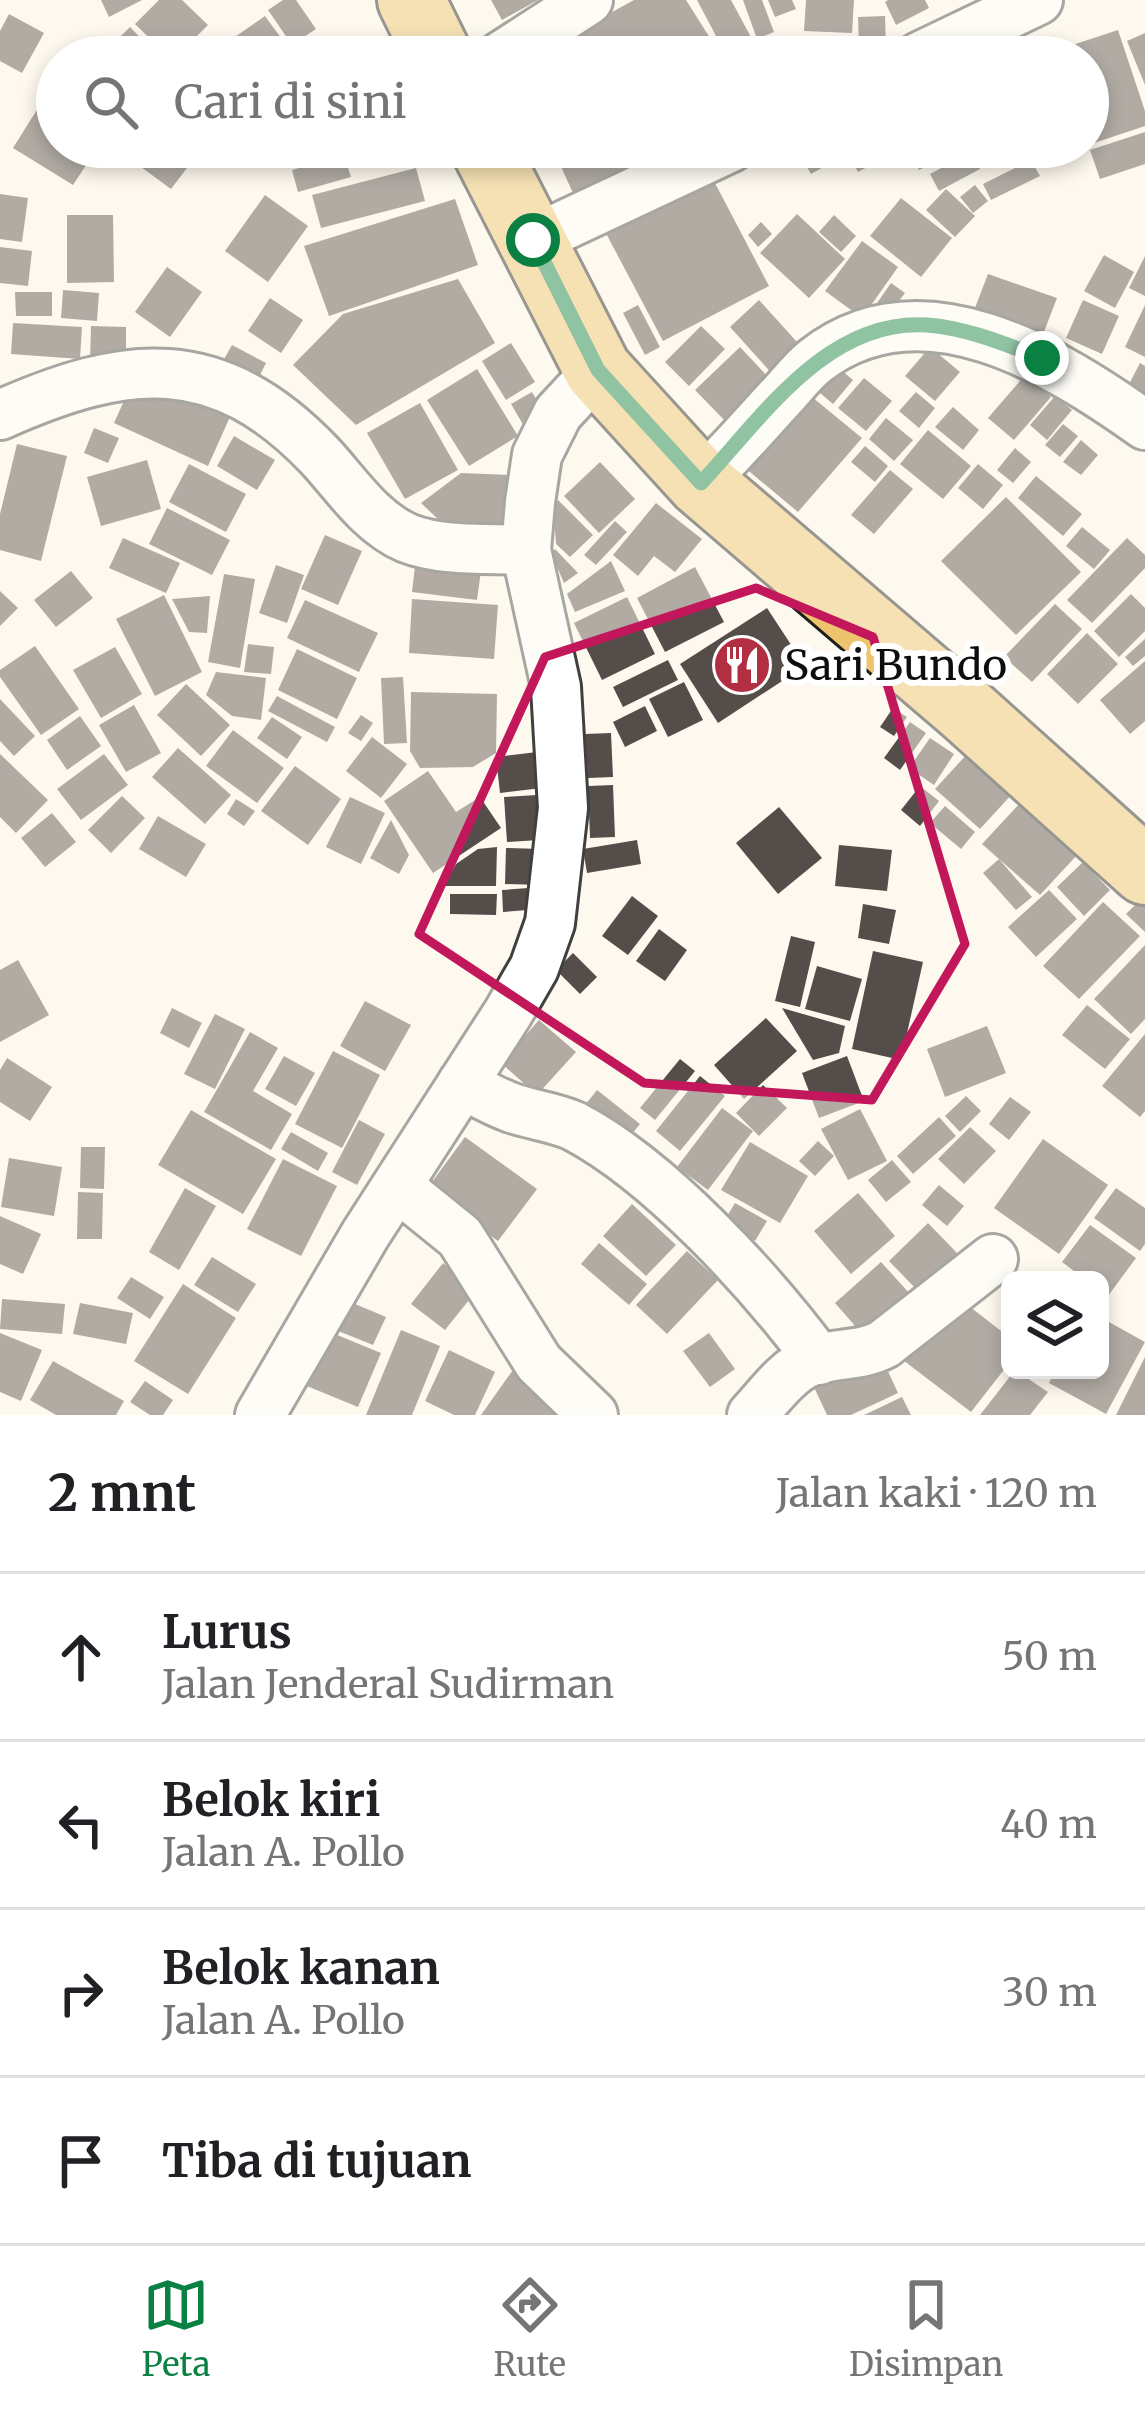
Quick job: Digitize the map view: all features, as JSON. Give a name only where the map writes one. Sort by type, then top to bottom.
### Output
[{"type":"main road","points":[[411,0],[429,36]]},
{"type":"main road","points":[[495,168],[598,370],[701,483],[967,711],[1145,872]]},
{"type":"street","points":[[532,36],[588,0]]},
{"type":"street","points":[[963,36],[1038,0]]},
{"type":"street","points":[[533,240],[686,168]]},
{"type":"street","points":[[701,483],[816,360],[870,333],[924,325],[985,337],[1042,358],[1145,425]]},
{"type":"street","points":[[260,1415],[534,968],[550,923],[563,808],[556,687],[526,550],[538,455],[558,413],[598,370]]},
{"type":"street","points":[[0,415],[45,395],[118,374],[159,372],[199,379],[255,402],[289,424],[371,512],[408,538],[454,547],[526,550]]},
{"type":"street","points":[[462,1084],[513,1108],[572,1126],[610,1149],[739,1263],[819,1360]]},
{"type":"street","points":[[397,1186],[460,1237],[539,1363],[593,1415]]},
{"type":"street","points":[[752,1415],[797,1369],[884,1344],[993,1259]]},
{"type":"highlighted area","points":[[756,588],[873,637],[965,944],[872,1100],[644,1083],[419,934],[545,657]]},
{"type":"building","points":[[101,0],[142,0],[109,17]]},
{"type":"building","points":[[159,0],[182,0],[208,25],[197,36],[147,36],[135,24]]},
{"type":"building","points":[[283,0],[296,0],[316,29],[306,36],[286,36],[268,10]]},
{"type":"building","points":[[491,0],[538,0],[502,20]]},
{"type":"building","points":[[634,0],[686,0],[709,36],[568,36]]},
{"type":"building","points":[[697,0],[731,0],[750,36],[716,36]]},
{"type":"building","points":[[743,0],[762,0],[774,32],[756,36]]},
{"type":"building","points":[[768,0],[792,0],[796,9],[775,17]]},
{"type":"building","points":[[806,0],[854,0],[852,33],[804,31]]},
{"type":"building","points":[[888,0],[925,0],[929,8],[896,25]]},
{"type":"building","points":[[9,14],[44,33],[36,36],[36,48],[22,73],[0,61],[0,31]]},
{"type":"building","points":[[265,16],[280,36],[236,36]]},
{"type":"building","points":[[885,16],[886,36],[859,36],[858,17]]},
{"type":"building","points":[[1118,30],[1145,111],[1145,126],[1109,138],[1109,36],[1100,36]]},
{"type":"building","points":[[1145,33],[1145,85],[1127,41]]},
{"type":"building","points":[[36,111],[36,162],[13,148]]},
{"type":"building","points":[[1145,132],[1145,164],[1100,179],[1096,168],[1109,168],[1109,144]]},
{"type":"building","points":[[45,168],[84,168],[73,185]]},
{"type":"building","points":[[142,168],[187,168],[171,189]]},
{"type":"building","points":[[348,168],[351,177],[298,192],[292,170]]},
{"type":"building","points":[[416,168],[425,201],[321,228],[312,195]]},
{"type":"building","points":[[562,168],[633,168],[573,193]]},
{"type":"building","points":[[707,168],[769,286],[663,341],[600,222]]},
{"type":"building","points":[[941,168],[980,169],[939,191],[930,174]]},
{"type":"building","points":[[1015,168],[1036,168],[1040,176],[991,200],[983,184]]},
{"type":"building","points":[[975,185],[988,201],[973,213],[960,197]]},
{"type":"building","points":[[946,189],[975,216],[955,237],[926,210]]},
{"type":"building","points":[[0,194],[28,198],[22,242],[0,239]]},
{"type":"building","points":[[265,195],[308,226],[268,282],[225,251]]},
{"type":"building","points":[[901,198],[952,238],[921,277],[870,236]]},
{"type":"building","points":[[455,199],[478,265],[329,316],[304,246]]},
{"type":"building","points":[[797,214],[845,259],[809,298],[760,253]]},
{"type":"building","points":[[67,215],[113,215],[114,282],[67,283]]},
{"type":"building","points":[[834,215],[856,236],[841,252],[819,232]]},
{"type":"building","points":[[761,222],[772,234],[758,247],[748,235]]},
{"type":"building","points":[[862,241],[898,267],[862,318],[825,291]]},
{"type":"building","points":[[0,247],[32,251],[28,286],[0,283]]},
{"type":"building","points":[[1104,255],[1134,272],[1115,308],[1084,291]]},
{"type":"building","points":[[1145,256],[1145,296],[1129,288]]},
{"type":"building","points":[[167,267],[202,292],[170,337],[135,312]]},
{"type":"building","points":[[988,274],[1057,298],[1042,337],[973,313]]},
{"type":"building","points":[[458,279],[495,343],[356,425],[293,365],[343,314]]},
{"type":"building","points":[[891,283],[905,293],[890,313],[877,303]]},
{"type":"building","points":[[63,290],[99,293],[97,321],[61,318]]},
{"type":"building","points":[[15,292],[52,292],[52,316],[16,316]]},
{"type":"building","points":[[270,298],[303,320],[281,353],[248,331]]},
{"type":"building","points":[[759,300],[806,352],[776,378],[730,327]]},
{"type":"building","points":[[1083,300],[1119,316],[1102,354],[1066,338]]},
{"type":"building","points":[[638,305],[660,347],[645,355],[623,313]]},
{"type":"building","points":[[1145,305],[1145,357],[1125,347]]},
{"type":"building","points":[[13,323],[82,327],[80,359],[11,354]]},
{"type":"building","points":[[91,326],[126,327],[126,362],[90,362]]},
{"type":"building","points":[[701,326],[725,349],[689,386],[665,362]]},
{"type":"building","points":[[511,343],[535,382],[506,400],[482,361]]},
{"type":"building","points":[[232,345],[266,363],[253,389],[218,370]]},
{"type":"building","points":[[740,347],[771,380],[727,423],[695,390]]},
{"type":"building","points":[[930,347],[960,372],[935,401],[905,376]]},
{"type":"building","points":[[827,358],[853,380],[833,404],[807,382]]},
{"type":"building","points":[[1140,363],[1145,366],[1145,399],[1126,390]]},
{"type":"building","points":[[477,369],[518,436],[469,466],[427,400]]},
{"type":"building","points":[[136,374],[230,417],[208,466],[114,423]]},
{"type":"building","points":[[1025,375],[1051,397],[1014,440],[988,418]]},
{"type":"building","points":[[864,378],[892,401],[866,431],[838,408]]},
{"type":"building","points":[[801,388],[862,438],[798,512],[738,462]]},
{"type":"building","points":[[532,392],[546,416],[525,428],[511,404]]},
{"type":"building","points":[[916,392],[935,408],[919,428],[899,411]]},
{"type":"building","points":[[1055,396],[1072,410],[1047,440],[1030,425]]},
{"type":"building","points":[[420,403],[458,470],[405,499],[367,433]]},
{"type":"building","points":[[953,407],[979,430],[963,450],[935,427]]},
{"type":"building","points":[[886,418],[913,440],[894,461],[869,439]]},
{"type":"building","points":[[1063,424],[1078,436],[1060,457],[1045,445]]},
{"type":"building","points":[[94,428],[119,438],[108,463],[84,453]]},
{"type":"building","points":[[928,430],[971,466],[943,499],[900,464]]},
{"type":"building","points":[[234,436],[275,460],[257,490],[217,466]]},
{"type":"building","points":[[1081,440],[1098,455],[1081,475],[1063,462]]},
{"type":"building","points":[[17,444],[67,456],[41,561],[0,550],[0,514]]},
{"type":"building","points":[[865,446],[888,466],[875,482],[851,462]]},
{"type":"building","points":[[1015,448],[1031,462],[1013,483],[997,470]]},
{"type":"building","points":[[147,460],[161,509],[101,526],[87,477]]},
{"type":"building","points":[[600,462],[635,499],[599,533],[564,496]]},
{"type":"building","points":[[189,464],[246,494],[226,532],[169,502]]},
{"type":"building","points":[[978,464],[1003,485],[983,509],[958,488]]},
{"type":"building","points":[[890,470],[913,489],[874,534],[851,515]]},
{"type":"building","points":[[461,473],[510,475],[507,526],[442,523],[421,503]]},
{"type":"building","points":[[1036,476],[1082,514],[1063,536],[1018,498]]},
{"type":"building","points":[[1006,497],[1081,572],[1016,635],[941,561]]},
{"type":"building","points":[[558,500],[593,535],[570,557],[556,544],[553,505]]},
{"type":"building","points":[[656,503],[702,539],[675,572],[654,556],[638,576],[613,555]]},
{"type":"building","points":[[167,508],[230,540],[212,575],[149,544]]},
{"type":"building","points":[[615,521],[627,532],[596,565],[584,555]]},
{"type":"building","points":[[1082,527],[1110,550],[1094,569],[1066,546]]},
{"type":"building","points":[[325,535],[362,551],[338,605],[301,589]]},
{"type":"building","points":[[123,538],[180,563],[166,593],[109,568]]},
{"type":"building","points":[[1127,538],[1145,555],[1145,568],[1092,623],[1067,600]]},
{"type":"building","points":[[417,549],[483,556],[477,600],[412,592]]},
{"type":"building","points":[[555,549],[578,573],[564,583],[551,553]]},
{"type":"building","points":[[611,561],[625,591],[575,612],[567,594]]},
{"type":"building","points":[[276,565],[304,575],[287,623],[259,613]]},
{"type":"building","points":[[695,567],[724,622],[665,652],[637,598]]},
{"type":"building","points":[[71,571],[93,598],[56,627],[34,600]]},
{"type":"building","points":[[224,574],[255,579],[240,668],[208,662]]},
{"type":"building","points":[[0,591],[18,608],[0,626]]},
{"type":"building","points":[[1131,594],[1145,608],[1145,631],[1119,657],[1094,631]]},
{"type":"building","points":[[164,595],[202,672],[155,696],[116,619]]},
{"type":"building","points":[[210,596],[207,633],[189,632],[172,599]]},
{"type":"building","points":[[627,597],[655,654],[602,680],[574,623]]},
{"type":"building","points":[[412,599],[498,605],[494,659],[409,653]]},
{"type":"building","points":[[305,600],[378,633],[359,672],[287,638]]},
{"type":"building","points":[[1055,604],[1082,629],[1032,682],[1004,657]]},
{"type":"building","name":"Sari Bundo","points":[[767,608],[805,666],[718,723],[680,664]]},
{"type":"building","points":[[1087,633],[1118,664],[1078,704],[1047,674]]},
{"type":"building","points":[[1145,639],[1145,656],[1133,666],[1125,657]]},
{"type":"building","points":[[248,644],[274,647],[271,674],[244,672]]},
{"type":"building","points":[[35,646],[79,709],[41,735],[0,677],[0,670]]},
{"type":"building","points":[[115,647],[142,694],[101,718],[73,670]]},
{"type":"building","points":[[297,649],[357,678],[337,719],[278,690]]},
{"type":"building","points":[[668,660],[678,680],[623,707],[613,687]]},
{"type":"building","points":[[1145,661],[1145,721],[1130,734],[1100,700]]},
{"type":"building","points":[[216,672],[266,678],[261,720],[232,716],[206,695]]},
{"type":"building","points":[[403,677],[407,743],[384,744],[381,678]]},
{"type":"building","points":[[684,682],[703,720],[668,737],[649,699]]},
{"type":"building","points":[[186,684],[230,725],[201,756],[157,715]]},
{"type":"building","points":[[411,692],[497,694],[496,753],[473,767],[420,768],[410,751]]},
{"type":"building","points":[[277,696],[335,727],[327,742],[268,711]]},
{"type":"building","points":[[0,699],[35,736],[14,756],[0,741]]},
{"type":"building","points":[[134,705],[161,753],[126,772],[99,725]]},
{"type":"building","points":[[645,706],[657,731],[625,747],[613,722]]},
{"type":"building","points":[[893,708],[907,717],[894,736],[880,727]]},
{"type":"building","points":[[361,715],[373,723],[361,741],[348,733]]},
{"type":"building","points":[[80,716],[101,746],[67,770],[47,740]]},
{"type":"building","points":[[272,717],[302,737],[287,759],[257,738]]},
{"type":"building","points":[[910,722],[926,733],[900,770],[884,758]]},
{"type":"building","points":[[233,730],[284,768],[257,803],[206,766]]},
{"type":"building","points":[[611,733],[613,777],[588,778],[585,734]]},
{"type":"building","points":[[372,737],[407,764],[381,798],[346,771]]},
{"type":"building","points":[[930,738],[954,754],[934,785],[909,768]]},
{"type":"building","points":[[178,748],[231,795],[205,824],[152,777]]},
{"type":"building","points":[[537,752],[542,788],[500,793],[496,757]]},
{"type":"building","points":[[968,753],[1013,793],[980,829],[935,789]]},
{"type":"building","points":[[0,754],[48,800],[16,833],[0,817]]},
{"type":"building","points":[[104,754],[128,785],[81,820],[57,789]]},
{"type":"building","points":[[295,766],[341,799],[308,845],[261,811]]},
{"type":"building","points":[[428,771],[456,812],[480,797],[501,828],[433,873],[384,801]]},
{"type":"building","points":[[613,785],[615,837],[590,838],[588,786]]},
{"type":"building","points":[[920,786],[939,801],[920,826],[901,810]]},
{"type":"building","points":[[537,795],[539,840],[507,842],[504,797]]},
{"type":"building","points":[[122,796],[145,818],[111,853],[88,830]]},
{"type":"building","points":[[350,797],[385,813],[361,864],[326,847]]},
{"type":"building","points":[[236,799],[255,811],[244,826],[227,814]]},
{"type":"building","points":[[1021,802],[1078,854],[1040,895],[982,844]]},
{"type":"building","points":[[945,806],[975,832],[961,849],[930,823]]},
{"type":"building","points":[[779,807],[822,858],[778,894],[736,843]]},
{"type":"building","points":[[52,813],[76,842],[45,867],[21,838]]},
{"type":"building","points":[[158,816],[206,844],[186,877],[139,849]]},
{"type":"building","points":[[391,820],[409,855],[399,874],[370,858]]},
{"type":"building","points":[[637,840],[641,864],[587,873],[583,849]]},
{"type":"building","points":[[839,845],[892,850],[887,891],[835,886]]},
{"type":"building","points":[[497,847],[496,886],[444,886],[456,864],[478,849]]},
{"type":"building","points":[[506,848],[541,849],[540,885],[505,884]]},
{"type":"building","points":[[999,859],[1032,897],[1016,910],[983,873]]},
{"type":"building","points":[[1083,862],[1110,890],[1084,916],[1057,887]]},
{"type":"building","points":[[528,888],[528,910],[503,912],[502,890]]},
{"type":"building","points":[[1049,890],[1077,919],[1036,957],[1008,927]]},
{"type":"building","points":[[450,894],[497,894],[496,915],[450,914]]},
{"type":"building","points":[[1145,895],[1145,932],[1126,914]]},
{"type":"building","points":[[632,896],[658,916],[628,955],[602,936]]},
{"type":"building","points":[[1103,902],[1140,936],[1079,999],[1043,966]]},
{"type":"building","points":[[863,904],[896,910],[889,944],[858,938]]},
{"type":"building","points":[[659,929],[687,950],[665,981],[636,961]]},
{"type":"building","points":[[791,936],[815,942],[800,1007],[775,1001]]},
{"type":"building","points":[[1145,945],[1145,1019],[1131,1034],[1094,999]]},
{"type":"building","points":[[873,951],[923,962],[901,1060],[852,1049]]},
{"type":"building","points":[[573,953],[597,977],[580,994],[556,970]]},
{"type":"building","points":[[18,960],[49,1015],[0,1042],[0,970]]},
{"type":"building","points":[[817,966],[862,979],[850,1021],[805,1009]]},
{"type":"building","points":[[365,1001],[411,1025],[385,1071],[340,1046]]},
{"type":"building","points":[[1087,1005],[1130,1039],[1105,1069],[1062,1035]]},
{"type":"building","points":[[172,1008],[202,1023],[189,1048],[160,1033]]},
{"type":"building","points":[[782,1008],[845,1026],[839,1053],[813,1060]]},
{"type":"building","points":[[215,1014],[245,1029],[215,1089],[184,1074]]},
{"type":"building","points":[[766,1018],[797,1051],[744,1099],[714,1065]]},
{"type":"building","points":[[539,1020],[576,1052],[537,1095],[501,1063]]},
{"type":"building","points":[[987,1026],[1006,1073],[945,1097],[927,1049]]},
{"type":"building","points":[[250,1032],[278,1048],[253,1091],[292,1114],[271,1150],[204,1112]]},
{"type":"building","points":[[1145,1034],[1145,1111],[1140,1117],[1102,1086]]},
{"type":"building","points":[[333,1051],[380,1075],[342,1148],[295,1124]]},
{"type":"building","points":[[284,1056],[315,1073],[296,1106],[265,1089]]},
{"type":"building","points":[[847,1056],[864,1101],[819,1118],[802,1073]]},
{"type":"building","points":[[7,1058],[52,1087],[30,1121],[0,1102],[0,1070]]},
{"type":"building","points":[[680,1059],[695,1071],[655,1120],[640,1108]]},
{"type":"building","points":[[700,1076],[725,1096],[680,1151],[656,1131]]},
{"type":"building","points":[[763,1085],[787,1108],[759,1136],[736,1113]]},
{"type":"building","points":[[597,1090],[640,1124],[625,1143],[581,1110]]},
{"type":"building","points":[[966,1096],[981,1111],[960,1132],[945,1116]]},
{"type":"building","points":[[1010,1097],[1031,1112],[1009,1140],[989,1124]]},
{"type":"building","points":[[722,1108],[753,1131],[708,1190],[677,1167]]},
{"type":"building","points":[[860,1109],[887,1161],[848,1180],[821,1129]]},
{"type":"building","points":[[191,1110],[276,1159],[243,1214],[158,1165]]},
{"type":"building","points":[[939,1117],[956,1136],[913,1174],[897,1156]]},
{"type":"building","points":[[359,1120],[385,1134],[357,1185],[332,1172]]},
{"type":"building","points":[[970,1127],[996,1151],[964,1184],[938,1159]]},
{"type":"building","points":[[291,1132],[328,1153],[318,1171],[281,1149]]},
{"type":"building","points":[[465,1137],[537,1189],[498,1241],[426,1190]]},
{"type":"building","points":[[1043,1139],[1108,1185],[1059,1254],[994,1208]]},
{"type":"building","points":[[818,1141],[834,1156],[815,1176],[799,1161]]},
{"type":"building","points":[[750,1142],[808,1176],[780,1223],[721,1190]]},
{"type":"building","points":[[81,1147],[105,1147],[104,1189],[80,1188]]},
{"type":"building","points":[[9,1158],[62,1167],[54,1216],[1,1207]]},
{"type":"building","points":[[283,1159],[337,1186],[301,1256],[247,1229]]},
{"type":"building","points":[[892,1160],[911,1182],[886,1202],[868,1180]]},
{"type":"building","points":[[939,1185],[964,1206],[947,1226],[922,1205]]},
{"type":"building","points":[[185,1188],[216,1206],[179,1270],[149,1252]]},
{"type":"building","points":[[1116,1188],[1145,1208],[1145,1244],[1140,1251],[1094,1218]]},
{"type":"building","points":[[78,1192],[103,1193],[102,1239],[77,1239]]},
{"type":"building","points":[[858,1193],[895,1236],[851,1274],[814,1231]]},
{"type":"building","points":[[735,1203],[767,1221],[755,1241],[723,1223]]},
{"type":"building","points":[[632,1204],[676,1245],[646,1276],[603,1236]]},
{"type":"building","points":[[0,1216],[41,1234],[23,1274],[0,1264]]},
{"type":"building","points":[[928,1223],[958,1254],[918,1291],[889,1261]]},
{"type":"building","points":[[1090,1225],[1136,1258],[1109,1295],[1109,1271],[1074,1271],[1062,1262]]},
{"type":"building","points":[[599,1243],[647,1284],[629,1305],[581,1264]]},
{"type":"building","points":[[687,1251],[718,1280],[667,1334],[636,1305]]},
{"type":"building","points":[[212,1257],[256,1284],[238,1312],[194,1285]]},
{"type":"building","points":[[881,1262],[911,1295],[864,1336],[835,1303]]},
{"type":"building","points":[[443,1263],[477,1290],[445,1330],[411,1304]]},
{"type":"building","points":[[131,1277],[164,1297],[150,1319],[117,1298]]},
{"type":"building","points":[[183,1284],[236,1318],[188,1394],[134,1361]]},
{"type":"building","points":[[951,1292],[1001,1331],[1001,1374],[971,1412],[899,1357]]},
{"type":"building","points":[[2,1299],[65,1304],[62,1334],[0,1329]]},
{"type":"building","points":[[348,1301],[386,1317],[373,1345],[336,1330]]},
{"type":"building","points":[[80,1303],[133,1313],[126,1344],[73,1334]]},
{"type":"building","points":[[1109,1322],[1145,1342],[1106,1414],[1049,1383],[1051,1379],[1109,1379]]},
{"type":"building","points":[[325,1330],[381,1353],[358,1407],[302,1384]]},
{"type":"building","points":[[401,1330],[440,1346],[412,1415],[366,1415]]},
{"type":"building","points":[[0,1333],[42,1350],[21,1401],[0,1392]]},
{"type":"building","points":[[709,1333],[735,1369],[710,1387],[683,1351]]},
{"type":"building","points":[[449,1350],[495,1372],[475,1415],[454,1415],[425,1401]]},
{"type":"building","points":[[879,1352],[898,1393],[851,1415],[827,1415],[812,1383]]},
{"type":"building","points":[[1145,1357],[1145,1415],[1116,1415]]},
{"type":"building","points":[[53,1361],[124,1401],[116,1415],[56,1415],[30,1400]]},
{"type":"building","points":[[515,1367],[562,1415],[481,1415]]},
{"type":"building","points":[[1008,1379],[1028,1379],[1048,1392],[1030,1415],[980,1415]]},
{"type":"building","points":[[145,1381],[173,1400],[163,1415],[150,1415],[130,1402]]},
{"type":"building","points":[[902,1397],[911,1415],[864,1415]]},
{"type":"place","name":"Sari Bundo","points":[[742,665]]},
{"type":"route","points":[[533,240],[598,370],[701,483],[816,360],[870,333],[924,325],[985,337],[1042,358]]}]
